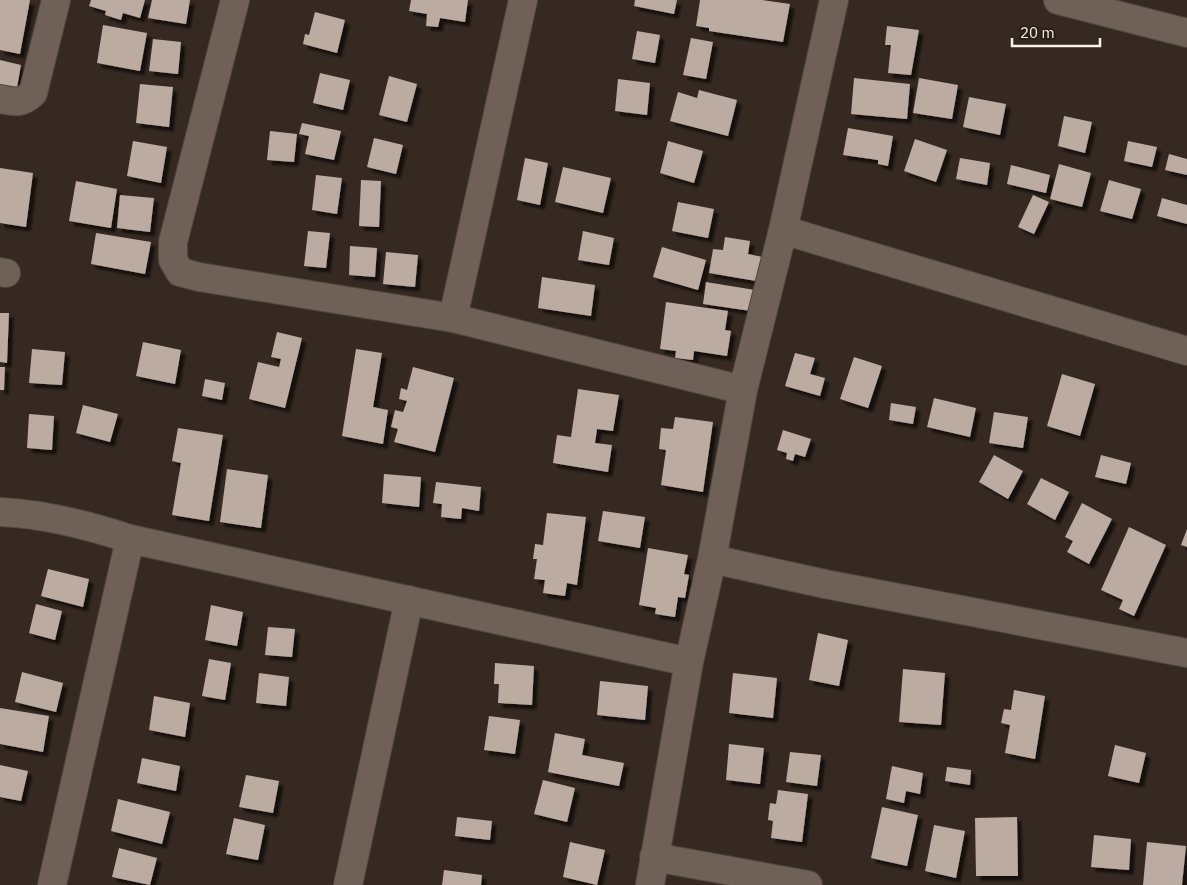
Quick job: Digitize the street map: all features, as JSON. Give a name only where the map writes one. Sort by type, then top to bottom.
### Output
[{"type":"street","points":[[0,99],[16,103],[26,100],[33,94],[56,0]]},
{"type":"street","points":[[235,0],[173,242],[173,260],[180,272],[199,277],[453,318],[743,390]]},
{"type":"street","points":[[453,318],[523,0]]},
{"type":"street","points":[[650,885],[689,662],[712,560],[743,390],[783,230],[834,0]]},
{"type":"street","points":[[1058,0],[1187,33]]},
{"type":"street","points":[[783,230],[1187,351]]},
{"type":"street","points":[[0,512],[47,517],[88,526],[130,540],[689,662]]},
{"type":"street","points":[[52,885],[130,540]]},
{"type":"street","points":[[712,560],[835,586],[1187,653]]},
{"type":"street","points":[[348,885],[409,600]]},
{"type":"street","points":[[654,857],[808,885]]},
{"type":"building","points":[[0,0],[30,0],[20,54],[0,50]]},
{"type":"building","points":[[91,0],[145,0],[140,18],[123,13],[121,20],[105,15],[106,11],[89,6]]},
{"type":"building","points":[[152,0],[190,0],[186,24],[148,18]]},
{"type":"building","points":[[411,0],[468,0],[465,22],[440,18],[438,27],[426,26],[427,14],[409,11]]},
{"type":"building","points":[[635,0],[677,0],[674,14],[634,6]]},
{"type":"building","points":[[700,0],[762,0],[790,4],[783,42],[709,31],[709,28],[696,26]]},
{"type":"building","points":[[315,12],[345,20],[337,53],[303,44],[305,34],[309,35]]},
{"type":"building","points":[[103,25],[147,33],[140,71],[97,63]]},
{"type":"building","points":[[887,26],[919,30],[911,75],[888,73],[891,45],[885,45]]},
{"type":"building","points":[[637,31],[660,35],[655,63],[632,59]]},
{"type":"building","points":[[691,38],[713,42],[706,79],[683,75]]},
{"type":"building","points":[[153,39],[181,42],[178,74],[149,71]]},
{"type":"building","points":[[0,60],[21,65],[16,93],[0,90]]},
{"type":"building","points":[[320,73],[350,80],[343,110],[313,103]]},
{"type":"building","points":[[389,76],[417,84],[407,122],[379,115]]},
{"type":"building","points":[[854,78],[910,84],[907,119],[851,114]]},
{"type":"building","points":[[919,78],[958,85],[952,119],[913,113]]},
{"type":"building","points":[[618,79],[650,83],[647,115],[615,111]]},
{"type":"building","points":[[140,84],[173,87],[169,127],[136,123]]},
{"type":"building","points":[[699,90],[737,100],[728,136],[670,121],[678,92],[697,98]]},
{"type":"building","points":[[969,97],[1006,104],[1000,135],[963,127]]},
{"type":"building","points":[[1064,116],[1092,122],[1085,153],[1058,146]]},
{"type":"building","points":[[302,123],[341,131],[334,160],[305,154],[309,136],[299,134]]},
{"type":"building","points":[[848,128],[893,136],[888,166],[878,164],[878,160],[843,155]]},
{"type":"building","points":[[270,131],[297,134],[294,162],[267,160]]},
{"type":"building","points":[[374,138],[403,145],[396,174],[367,167]]},
{"type":"building","points":[[915,139],[947,150],[936,182],[904,171]]},
{"type":"building","points":[[133,141],[167,147],[161,183],[127,176]]},
{"type":"building","points":[[668,141],[703,151],[694,183],[660,173]]},
{"type":"building","points":[[1128,141],[1157,147],[1152,167],[1124,161]]},
{"type":"building","points":[[1169,154],[1187,159],[1187,175],[1165,170]]},
{"type":"building","points":[[525,158],[548,163],[540,205],[517,200]]},
{"type":"building","points":[[960,158],[990,163],[987,185],[956,179]]},
{"type":"building","points":[[1059,164],[1091,173],[1082,207],[1050,199]]},
{"type":"building","points":[[1011,165],[1050,175],[1046,193],[1007,184]]},
{"type":"building","points":[[563,167],[611,178],[603,213],[555,202]]},
{"type":"building","points":[[0,168],[33,173],[26,227],[0,223]]},
{"type":"building","points":[[316,175],[342,178],[337,214],[312,210]]},
{"type":"building","points":[[361,180],[381,181],[379,227],[359,226]]},
{"type":"building","points":[[1109,180],[1141,189],[1132,219],[1100,211]]},
{"type":"building","points":[[76,181],[117,189],[111,228],[69,221]]},
{"type":"building","points":[[120,195],[154,198],[150,232],[117,228]]},
{"type":"building","points":[[1033,195],[1049,202],[1034,234],[1018,227]]},
{"type":"building","points":[[1162,198],[1187,205],[1187,224],[1157,216]]},
{"type":"building","points":[[678,202],[714,209],[708,238],[672,231]]},
{"type":"building","points":[[308,231],[330,233],[326,268],[304,266]]},
{"type":"building","points":[[583,231],[614,238],[609,265],[578,260]]},
{"type":"building","points":[[96,233],[151,242],[145,274],[91,264]]},
{"type":"building","points":[[725,237],[750,241],[748,254],[767,258],[762,282],[709,273],[713,249],[723,250]]},
{"type":"building","points":[[350,246],[377,248],[375,277],[349,275]]},
{"type":"building","points":[[662,247],[706,260],[698,290],[653,277]]},
{"type":"building","points":[[386,252],[418,255],[415,287],[383,284]]},
{"type":"building","points":[[542,277],[595,285],[591,316],[538,308]]},
{"type":"building","points":[[706,282],[755,290],[751,311],[703,304]]},
{"type":"building","points":[[666,302],[728,311],[725,330],[731,331],[727,356],[694,351],[693,360],[675,358],[676,351],[660,349]]},
{"type":"building","points":[[0,313],[9,313],[7,363],[0,362]]},
{"type":"building","points":[[277,332],[302,338],[285,408],[249,399],[258,362],[279,367],[281,359],[271,357]]},
{"type":"building","points":[[143,342],[181,350],[175,384],[136,376]]},
{"type":"building","points":[[32,349],[65,352],[62,385],[29,383]]},
{"type":"building","points":[[356,349],[382,353],[373,407],[388,410],[383,444],[342,436]]},
{"type":"building","points":[[795,353],[815,358],[810,374],[825,378],[820,396],[785,386]]},
{"type":"building","points":[[854,357],[882,366],[868,408],[840,399]]},
{"type":"building","points":[[0,367],[5,367],[4,390],[0,390]]},
{"type":"building","points":[[413,367],[454,378],[435,452],[394,442],[398,429],[391,427],[395,410],[403,412],[407,401],[399,399],[401,388],[407,390]]},
{"type":"building","points":[[1062,374],[1095,384],[1080,436],[1047,426]]},
{"type":"building","points":[[205,379],[225,383],[222,400],[202,396]]},
{"type":"building","points":[[578,389],[619,395],[613,431],[597,429],[595,443],[612,445],[608,472],[553,463],[557,435],[571,437]]},
{"type":"building","points":[[934,398],[976,408],[970,437],[927,427]]},
{"type":"building","points":[[891,403],[916,407],[913,424],[889,420]]},
{"type":"building","points":[[83,405],[118,414],[110,442],[76,433]]},
{"type":"building","points":[[994,412],[1028,417],[1023,448],[989,443]]},
{"type":"building","points":[[29,414],[54,416],[52,450],[27,448]]},
{"type":"building","points":[[675,417],[713,422],[703,492],[661,485],[666,450],[659,449],[661,428],[673,429]]},
{"type":"building","points":[[178,428],[223,435],[209,521],[172,515],[181,463],[172,461]]},
{"type":"building","points":[[783,430],[811,439],[805,457],[795,454],[793,461],[786,459],[787,453],[777,450]]},
{"type":"building","points":[[994,455],[1023,471],[1008,499],[979,482]]},
{"type":"building","points":[[1101,455],[1131,463],[1126,484],[1095,477]]},
{"type":"building","points":[[227,469],[268,475],[261,528],[220,522]]},
{"type":"building","points":[[384,474],[421,477],[419,507],[382,503]]},
{"type":"building","points":[[1041,478],[1069,492],[1055,520],[1027,504]]},
{"type":"building","points":[[436,482],[481,487],[479,511],[462,508],[461,519],[441,517],[442,504],[433,503]]},
{"type":"building","points":[[1082,503],[1112,519],[1089,564],[1067,552],[1073,541],[1065,537]]},
{"type":"building","points":[[603,511],[645,517],[640,548],[598,541]]},
{"type":"building","points":[[547,513],[586,517],[577,585],[567,583],[565,596],[543,593],[545,580],[534,579],[537,559],[533,559],[535,544],[543,545]]},
{"type":"building","points":[[1129,527],[1166,545],[1134,616],[1119,609],[1123,600],[1101,590]]},
{"type":"building","points":[[1187,529],[1187,547],[1181,545]]},
{"type":"building","points":[[648,548],[688,555],[684,574],[689,575],[685,598],[678,597],[675,617],[655,614],[656,608],[639,605]]},
{"type":"building","points":[[48,569],[89,579],[83,607],[41,596]]},
{"type":"building","points":[[36,604],[62,611],[55,640],[29,633]]},
{"type":"building","points":[[211,605],[243,612],[237,646],[205,640]]},
{"type":"building","points":[[268,627],[295,629],[292,657],[265,655]]},
{"type":"building","points":[[818,633],[848,640],[839,686],[809,680]]},
{"type":"building","points":[[209,659],[231,663],[225,700],[202,696]]},
{"type":"building","points":[[495,663],[534,666],[532,705],[498,703],[499,684],[494,684]]},
{"type":"building","points":[[903,669],[945,673],[941,725],[899,722]]},
{"type":"building","points":[[22,672],[63,683],[56,712],[15,702]]},
{"type":"building","points":[[259,673],[289,677],[286,706],[256,703]]},
{"type":"building","points":[[733,673],[777,678],[773,718],[729,713]]},
{"type":"building","points":[[600,681],[648,686],[645,720],[597,715]]},
{"type":"building","points":[[1014,690],[1045,696],[1035,759],[1005,753],[1010,725],[1001,723],[1004,709],[1011,710]]},
{"type":"building","points":[[154,696],[190,703],[185,737],[149,730]]},
{"type":"building","points":[[0,708],[49,716],[43,752],[0,744]]},
{"type":"building","points":[[489,716],[520,720],[515,754],[484,750]]},
{"type":"building","points":[[555,733],[585,739],[582,755],[624,763],[619,786],[548,772]]},
{"type":"building","points":[[729,744],[764,748],[760,784],[726,780]]},
{"type":"building","points":[[1115,745],[1146,753],[1139,783],[1108,776]]},
{"type":"building","points":[[790,752],[821,755],[817,786],[786,782]]},
{"type":"building","points":[[142,758],[180,766],[176,791],[137,783]]},
{"type":"building","points":[[0,765],[28,771],[21,801],[0,797]]},
{"type":"building","points":[[892,766],[923,773],[920,794],[906,791],[904,803],[886,799]]},
{"type":"building","points":[[947,767],[971,770],[970,785],[945,781]]},
{"type":"building","points":[[246,775],[279,781],[273,813],[239,807]]},
{"type":"building","points":[[543,780],[575,788],[567,822],[534,814]]},
{"type":"building","points":[[778,790],[808,794],[802,842],[771,838],[773,821],[768,820],[770,803],[776,804]]},
{"type":"building","points":[[118,799],[170,812],[162,844],[111,831]]},
{"type":"building","points":[[882,807],[918,815],[907,866],[871,858]]},
{"type":"building","points":[[457,817],[492,821],[490,840],[455,836]]},
{"type":"building","points":[[1017,817],[1018,876],[976,876],[975,818]]},
{"type":"building","points":[[234,818],[265,825],[258,860],[226,854]]},
{"type":"building","points":[[934,825],[965,831],[956,878],[925,871]]},
{"type":"building","points":[[1094,835],[1131,839],[1129,870],[1091,867]]},
{"type":"building","points":[[570,842],[605,850],[597,885],[563,877]]},
{"type":"building","points":[[1147,842],[1186,846],[1182,885],[1143,885]]},
{"type":"building","points":[[119,848],[157,858],[150,885],[112,877]]},
{"type":"building","points":[[444,870],[482,875],[481,885],[442,885]]}]
